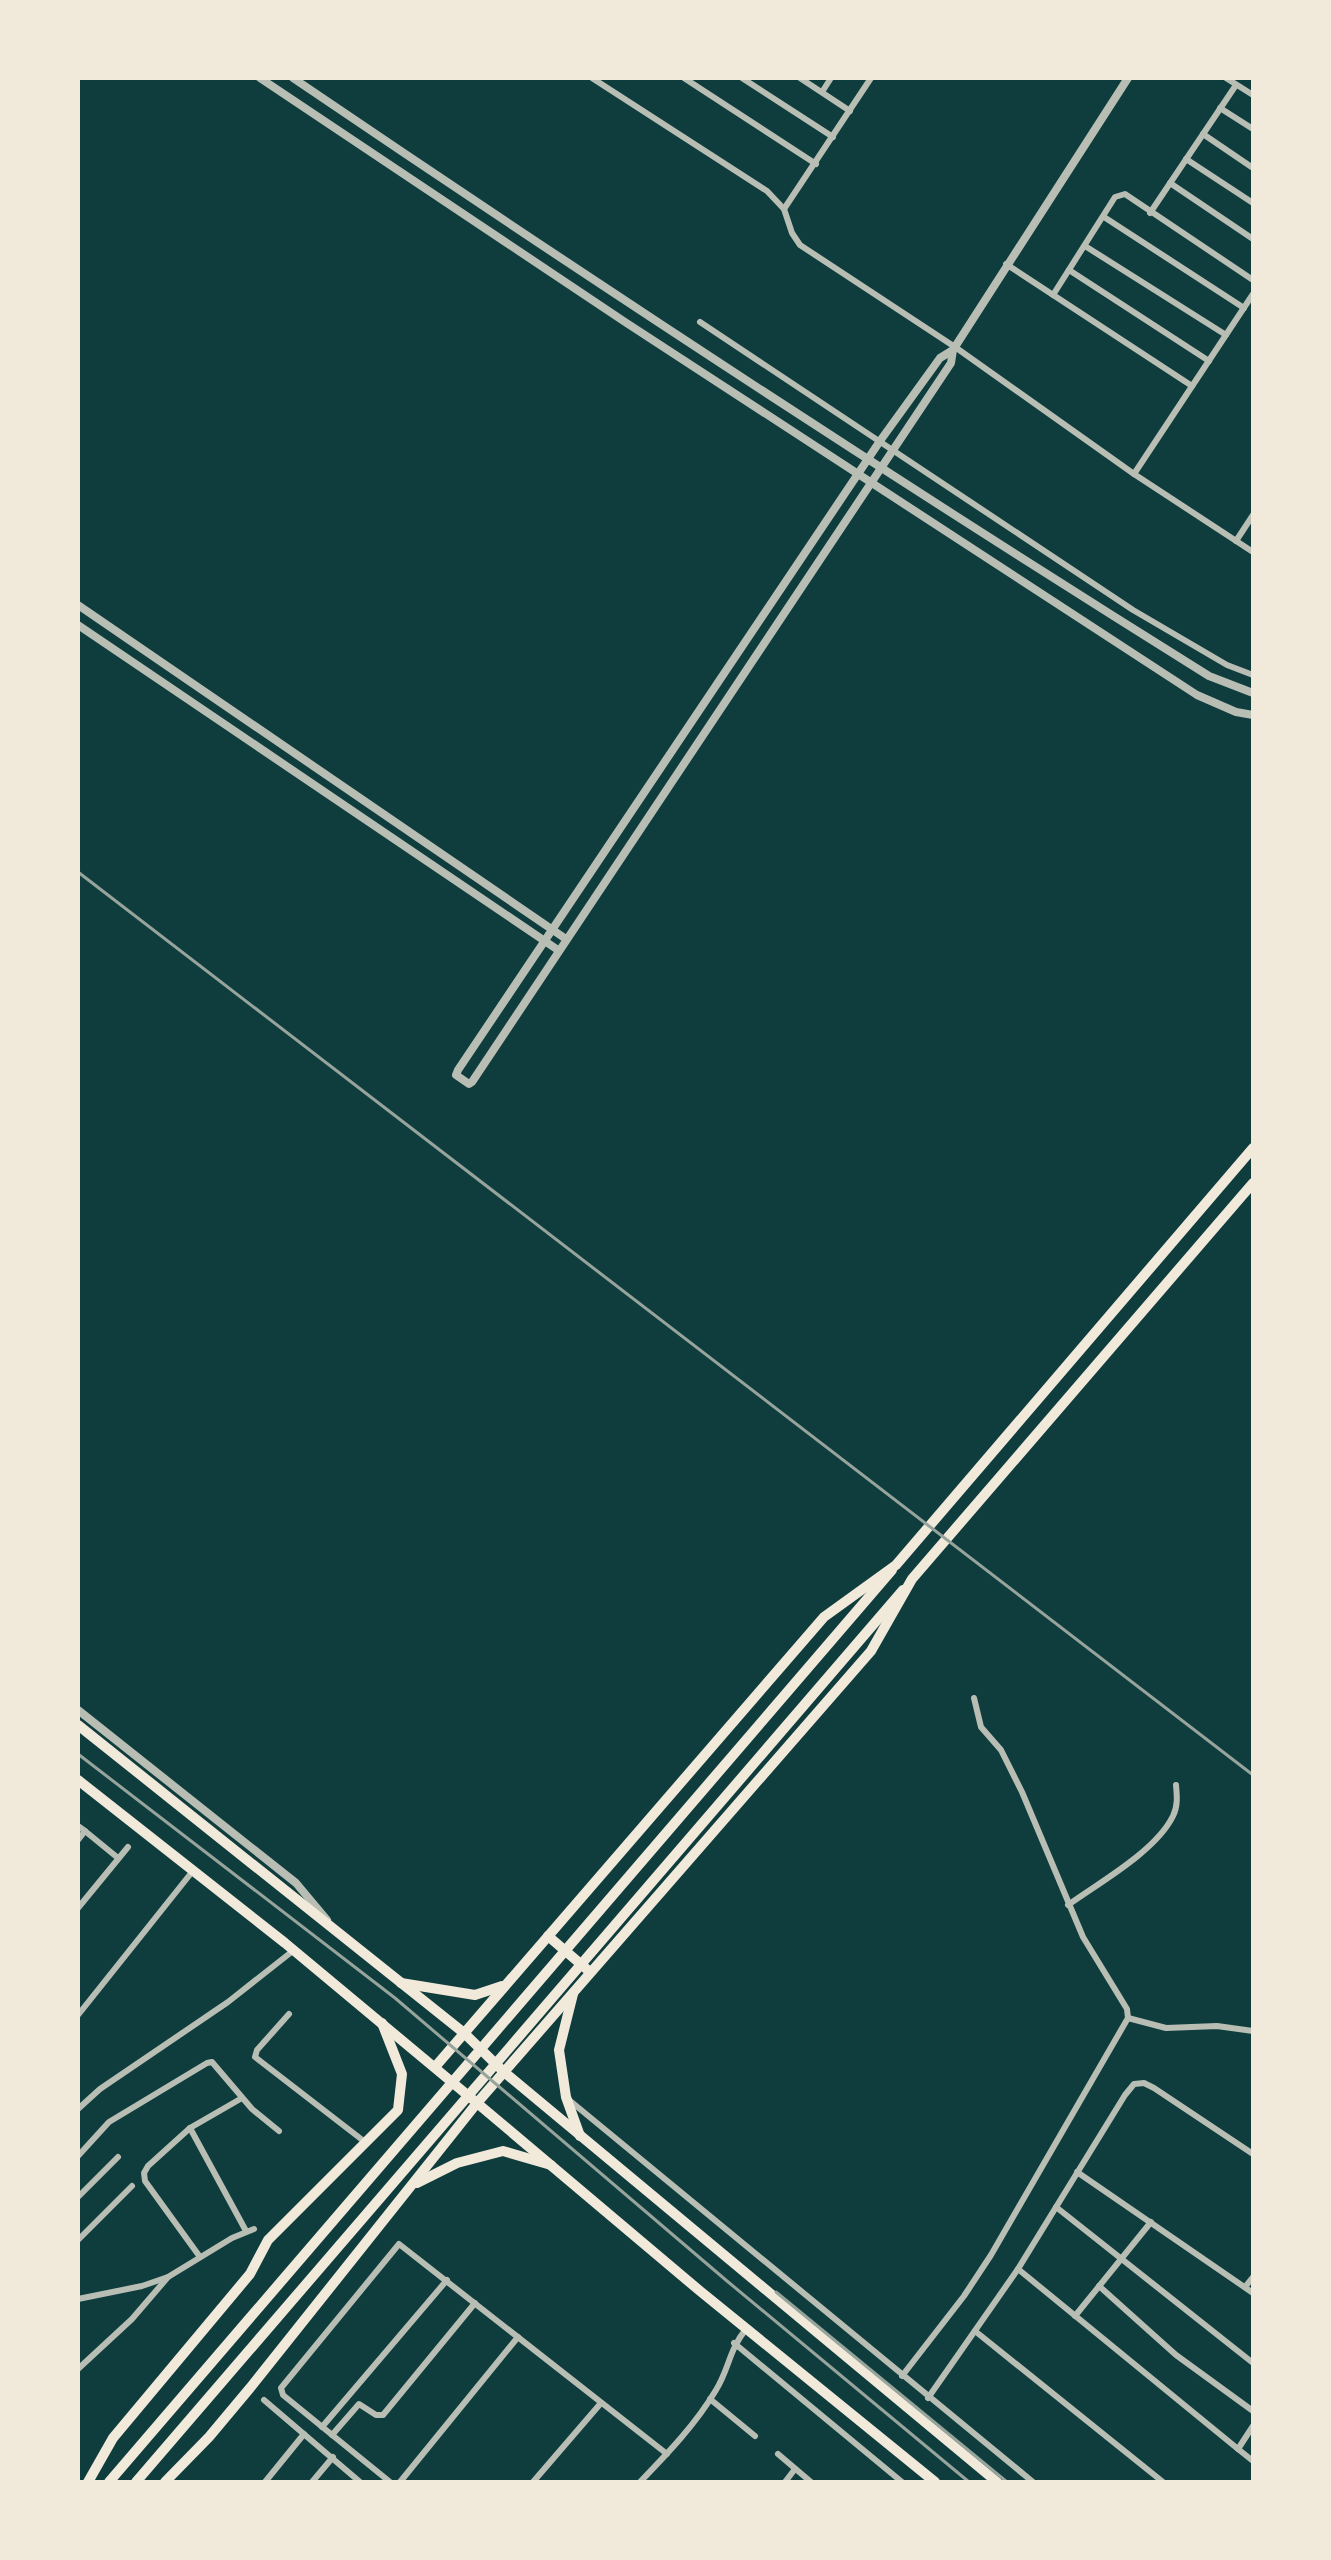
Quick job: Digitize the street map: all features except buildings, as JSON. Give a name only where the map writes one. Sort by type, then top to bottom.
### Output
[{"type":"main road","points":[[109,2482],[1253,1148]]},
{"type":"main road","points":[[136,2482],[1253,1183]]},
{"type":"main road","points":[[435,2067],[824,1617],[896,1565]]},
{"type":"main road","points":[[165,2482],[209,2437],[250,2388],[477,2103],[871,1651],[912,1579]]},
{"type":"main road","points":[[78,1725],[464,2033],[504,2072],[997,2482]]},
{"type":"main road","points":[[78,1780],[294,1950],[746,2329],[935,2482]]},
{"type":"main road","points":[[548,1936],[590,1972]]},
{"type":"main road","points":[[399,1983],[475,1995],[506,1984]]},
{"type":"main road","points":[[573,1992],[559,2050],[566,2097],[580,2136]]},
{"type":"main road","points":[[88,2482],[113,2438],[250,2274],[264,2244],[398,2110],[402,2074],[382,2023]]},
{"type":"main road","points":[[412,2186],[457,2163],[503,2151],[551,2165]]},
{"type":"street","points":[[260,78],[870,483],[1197,695],[1236,712],[1253,715]]},
{"type":"street","points":[[293,78],[523,234],[881,468],[1209,676],[1253,693]]},
{"type":"street","points":[[592,78],[752,179],[784,209],[792,233],[800,245],[1253,552]]},
{"type":"street","points":[[684,78],[816,164]]},
{"type":"street","points":[[696,86],[702,78]]},
{"type":"street","points":[[742,78],[833,137]]},
{"type":"street","points":[[800,78],[850,111]]},
{"type":"street","points":[[822,92],[831,78]]},
{"type":"street","points":[[784,209],[871,78]]},
{"type":"street","points":[[954,348],[940,358],[880,441],[458,1070],[458,1079],[469,1084],[472,1082],[951,363],[954,348],[1006,264],[1128,78]]},
{"type":"street","points":[[1226,78],[1253,95]]},
{"type":"street","points":[[1150,213],[1236,85]]},
{"type":"street","points":[[1220,108],[1253,129]]},
{"type":"street","points":[[1203,134],[1253,168]]},
{"type":"street","points":[[1186,159],[1253,203]]},
{"type":"street","points":[[1170,183],[1253,239]]},
{"type":"street","points":[[1053,295],[1115,197],[1120,194],[1125,194],[1253,280]]},
{"type":"street","points":[[1104,217],[1244,308]]},
{"type":"street","points":[[1085,246],[1226,335]]},
{"type":"street","points":[[1006,264],[1192,386]]},
{"type":"street","points":[[1069,270],[1209,361]]},
{"type":"street","points":[[1134,474],[1253,294]]},
{"type":"street","points":[[700,322],[1133,610],[1227,665],[1253,675]]},
{"type":"street","points":[[1236,541],[1253,515]]},
{"type":"street","points":[[78,605],[566,939]]},
{"type":"street","points":[[78,625],[558,950]]},
{"type":"street","points":[[902,2376],[964,2296],[991,2255],[1128,2018],[1127,2009],[1083,1937],[1001,1750],[981,1727],[974,1698]]},
{"type":"street","points":[[78,1710],[296,1883],[331,1926]]},
{"type":"street","points":[[1068,1905],[1148,1847],[1164,1830],[1178,1801],[1176,1785]]},
{"type":"street","points":[[78,1826],[118,1858]]},
{"type":"street","points":[[78,1840],[85,1831]]},
{"type":"street","points":[[78,1908],[128,1847]]},
{"type":"street","points":[[78,2015],[192,1872]]},
{"type":"street","points":[[78,2109],[100,2089],[228,2002],[294,1950]]},
{"type":"street","points":[[289,2014],[257,2050],[255,2057],[365,2142]]},
{"type":"street","points":[[1128,2018],[1166,2028],[1217,2026],[1253,2031]]},
{"type":"street","points":[[78,2156],[109,2122],[212,2062],[242,2098],[279,2131]]},
{"type":"street","points":[[928,2398],[1018,2269],[1134,2084],[1144,2083],[1154,2088],[1253,2154]]},
{"type":"street","points":[[566,2097],[1033,2482]]},
{"type":"street","points":[[200,2257],[145,2181],[144,2173],[190,2128],[242,2098]]},
{"type":"street","points":[[190,2128],[246,2231]]},
{"type":"street","points":[[78,2197],[118,2157]]},
{"type":"street","points":[[1077,2172],[1253,2293]]},
{"type":"street","points":[[78,2240],[132,2186]]},
{"type":"street","points":[[1056,2207],[1253,2363]]},
{"type":"street","points":[[1075,2316],[1151,2222]]},
{"type":"street","points":[[78,2299],[142,2286],[168,2277],[254,2229]]},
{"type":"street","points":[[390,2482],[283,2395],[281,2388],[395,2246],[402,2244],[667,2454]]},
{"type":"street","points":[[741,2269],[754,2254]]},
{"type":"street","points":[[1018,2269],[1253,2461]]},
{"type":"street","points":[[78,2369],[132,2319],[168,2277]]},
{"type":"street","points":[[1245,2287],[1253,2277]]},
{"type":"street","points":[[322,2427],[447,2280]]},
{"type":"street","points":[[1099,2286],[1176,2355],[1253,2411]]},
{"type":"street","points":[[332,2435],[359,2404],[376,2415],[383,2415],[475,2303]]},
{"type":"street","points":[[640,2482],[667,2454],[717,2389],[734,2343],[746,2329]]},
{"type":"street","points":[[975,2331],[1163,2482]]},
{"type":"street","points":[[400,2482],[518,2337]]},
{"type":"street","points":[[734,2343],[902,2482]]},
{"type":"street","points":[[710,2399],[755,2436]]},
{"type":"street","points":[[264,2400],[360,2482]]},
{"type":"street","points":[[533,2482],[601,2403]]},
{"type":"street","points":[[1238,2449],[1253,2426]]},
{"type":"street","points":[[265,2482],[304,2434]]},
{"type":"street","points":[[778,2454],[811,2482]]},
{"type":"street","points":[[312,2482],[333,2457]]},
{"type":"street","points":[[785,2482],[795,2469]]},
{"type":"railway","points":[[78,872],[1253,1775]]},
{"type":"railway","points":[[78,1754],[395,1998],[969,2482]]},
{"type":"railway","points":[[776,2292],[1007,2482]]}]
